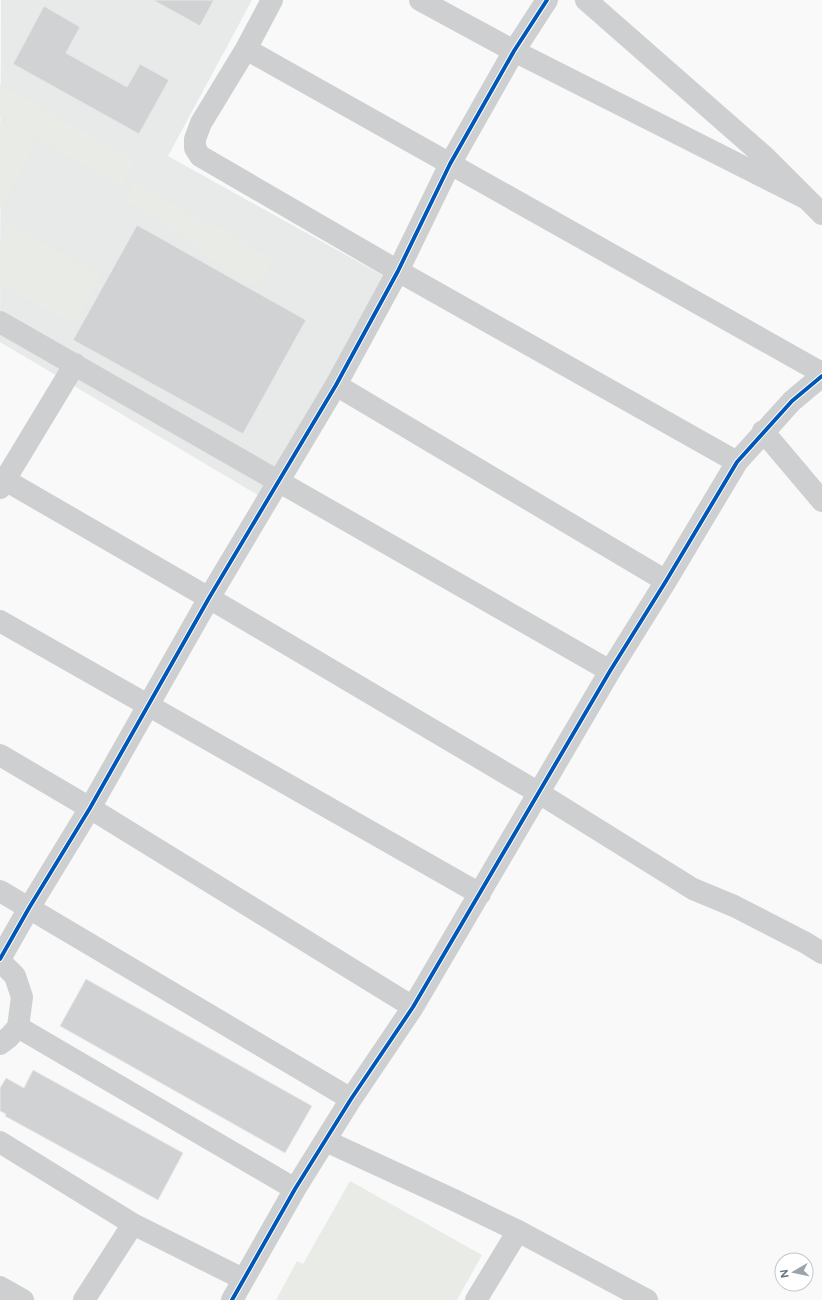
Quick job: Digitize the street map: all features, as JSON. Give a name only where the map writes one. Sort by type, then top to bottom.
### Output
[{"type":"street","points":[[272,0],[246,49],[201,123],[195,139],[195,148],[200,156],[398,271],[737,462]]},
{"type":"street","points":[[420,0],[514,51],[805,198]]},
{"type":"street","points":[[0,1044],[18,1027],[22,997],[15,976],[0,960],[29,908],[90,808],[210,598],[336,385],[398,271],[450,164],[514,51],[547,0]]},
{"type":"street","points":[[586,0],[765,156],[822,214]]},
{"type":"street","points":[[232,1300],[296,1189],[351,1099],[413,1007],[610,671],[737,462],[792,401],[822,374],[246,49]]},
{"type":"street","points":[[0,322],[610,671]]},
{"type":"street","points":[[75,364],[2,482],[210,598],[539,793],[693,889],[734,906],[806,943],[822,953]]},
{"type":"street","points":[[336,385],[666,581]]},
{"type":"street","points":[[764,431],[822,501]]},
{"type":"street","points":[[0,621],[480,894]]},
{"type":"street","points":[[0,756],[90,808],[413,1007]]},
{"type":"street","points":[[0,891],[351,1099]]},
{"type":"street","points":[[18,1027],[296,1189]]},
{"type":"street","points":[[326,1141],[518,1231],[647,1300]]},
{"type":"street","points":[[0,1142],[132,1224],[243,1279]]},
{"type":"street","points":[[84,1300],[132,1224]]},
{"type":"street","points":[[476,1300],[518,1231]]},
{"type":"street","points":[[0,1287],[23,1300]]},
{"type":"shaded area","points":[[1,0],[252,0],[168,156],[391,280],[266,500],[0,342]]},
{"type":"shaded area","points":[[0,84],[135,161],[121,186],[0,118]]},
{"type":"shaded area","points":[[0,121],[37,142],[0,208]]},
{"type":"shaded area","points":[[135,181],[210,227],[206,235],[214,224],[273,260],[257,287],[197,251],[199,246],[124,200]]},
{"type":"shaded area","points":[[9,224],[101,275],[74,325],[0,284],[0,241]]},
{"type":"shaded area","points":[[350,1181],[482,1255],[457,1300],[276,1300],[297,1261],[303,1264]]},
{"type":"building","points":[[153,0],[214,0],[200,26]]},
{"type":"building","points":[[44,6],[80,27],[66,53],[127,87],[140,64],[169,80],[139,134],[13,64]]},
{"type":"building","points":[[137,225],[306,320],[243,434],[73,340]]},
{"type":"building","points":[[86,979],[312,1106],[285,1153],[60,1026]]},
{"type":"building","points":[[33,1070],[183,1153],[158,1200],[5,1116],[6,1114],[0,1111],[0,1088],[6,1078],[24,1088]]},
{"type":"cycle path","points":[[0,959],[29,908],[90,808],[209,598],[336,385],[398,271],[450,164],[514,51],[547,0]]},
{"type":"cycle path","points":[[232,1300],[295,1189],[351,1099],[413,1007],[610,671],[737,462],[792,401],[822,376]]}]
